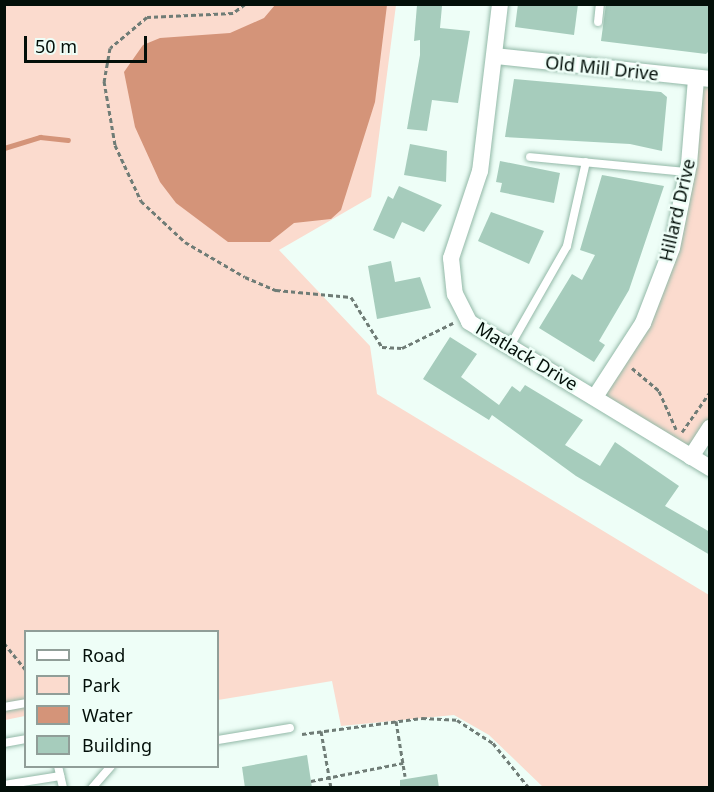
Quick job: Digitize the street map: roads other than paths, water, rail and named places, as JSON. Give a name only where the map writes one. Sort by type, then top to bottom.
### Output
[{"type":"street","name":"Matlack Drive","points":[[500,4],[480,171],[451,258],[455,294],[470,322],[710,468]]},
{"type":"street","name":"Old Mill Drive","points":[[495,56],[703,79]]},
{"type":"street","name":"Hillard Drive","points":[[595,397],[643,322],[672,248],[703,79]]},
{"type":"street","points":[[691,457],[710,428]]},
{"type":"lane","points":[[598,22],[600,4]]},
{"type":"lane","points":[[531,157],[687,171]]},
{"type":"lane","points":[[510,346],[567,246],[586,162]]},
{"type":"lane","points":[[6,706],[24,703]]},
{"type":"lane","points":[[219,740],[290,728]]},
{"type":"lane","points":[[4,743],[24,739]]},
{"type":"lane","points":[[92,788],[109,768]]},
{"type":"lane","points":[[4,785],[59,771],[63,788]]},
{"type":"water","points":[[275,5],[387,5],[375,102],[341,210],[331,219],[294,223],[270,242],[228,242],[176,203],[160,182],[135,127],[124,72],[143,45],[160,38],[230,33],[264,18]]},
{"type":"waterway","points":[[4,148],[40,137],[68,140]]}]
